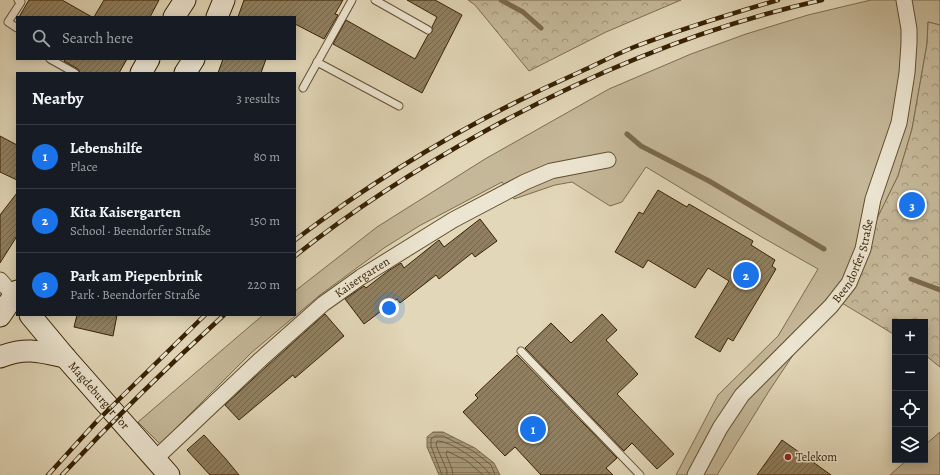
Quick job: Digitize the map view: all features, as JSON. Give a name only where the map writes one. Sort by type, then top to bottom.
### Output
[{"type":"main road","points":[[175,16],[185,0]]},
{"type":"main road","points":[[217,16],[224,0]]},
{"type":"main road","points":[[142,72],[148,60]]},
{"type":"main road","points":[[185,72],[193,60]]},
{"type":"main road","points":[[0,316],[16,296]]},
{"type":"main road","name":"Magdeburger Tor","points":[[31,316],[64,357],[168,475]]},
{"type":"main road","points":[[0,357],[12,352],[36,350],[64,357]]},
{"type":"street","name":"Beendorfer Straße","points":[[695,475],[720,428],[742,394],[831,306],[849,283],[863,249],[873,199],[899,123],[907,73],[909,43],[909,29],[904,0]]},
{"type":"street","name":"Kaisergarten","points":[[155,459],[261,359],[323,304],[362,277],[453,220],[525,182],[551,172],[573,166],[608,160]]},
{"type":"street","points":[[0,280],[16,296]]},
{"type":"lane","points":[[16,27],[8,22],[21,2],[18,0]]},
{"type":"lane","points":[[303,88],[352,0]]},
{"type":"lane","points":[[376,0],[428,30]]},
{"type":"lane","points":[[52,60],[73,72]]},
{"type":"lane","points":[[317,62],[399,106]]},
{"type":"lane","points":[[521,351],[640,475]]},
{"type":"green space","points":[[468,0],[681,0],[606,32],[529,71],[475,5]]},
{"type":"green space","points":[[871,0],[940,0],[940,25],[928,22],[927,44],[912,129],[898,176],[869,235],[832,297],[769,391],[717,475],[676,475],[718,395],[778,336],[818,269],[760,236],[646,167],[622,202],[610,206],[572,182],[555,185],[514,199],[502,182],[419,226],[384,248],[320,295],[296,315],[296,290],[377,227],[485,159],[609,89],[691,54],[746,34],[808,15]]},
{"type":"green space","points":[[928,22],[940,25],[940,367],[928,357],[928,319],[892,319],[892,333],[832,297],[869,235],[898,176],[912,129],[927,44]]},
{"type":"green space","points":[[262,316],[295,316],[251,353],[160,444],[138,422]]},
{"type":"green space","points":[[940,432],[940,475],[890,475],[904,463],[928,463],[928,442]]},
{"type":"water","points":[[433,432],[443,432],[475,448],[494,463],[500,475],[439,475],[427,447],[427,437]]},
{"type":"building","points":[[29,0],[62,0],[90,16],[20,16]]},
{"type":"building","points":[[104,0],[159,0],[151,16],[95,16]]},
{"type":"building","points":[[244,0],[343,0],[335,14],[338,15],[324,39],[296,25],[296,16],[238,16]]},
{"type":"building","points":[[407,0],[435,0],[462,15],[422,93],[333,44],[346,20],[415,59],[428,35],[432,32],[432,27],[437,17]]},
{"type":"building","points":[[126,60],[120,72],[80,72],[78,69],[64,61]]},
{"type":"building","points":[[223,60],[266,60],[261,72],[218,72]]},
{"type":"building","points":[[0,136],[16,144],[16,180],[0,172]]},
{"type":"building","points":[[658,190],[687,207],[689,204],[753,241],[751,245],[775,260],[772,266],[776,269],[733,341],[728,338],[720,352],[695,337],[729,281],[708,268],[695,288],[648,260],[643,268],[615,252],[639,212],[643,214]]},
{"type":"building","points":[[16,194],[16,238],[0,263],[0,215]]},
{"type":"building","points":[[480,219],[497,241],[475,257],[472,253],[439,279],[436,275],[400,303],[397,299],[364,324],[345,299],[364,286],[366,288],[401,263],[404,268],[439,240],[444,247]]},
{"type":"building","points":[[325,314],[344,336],[295,378],[293,375],[239,420],[225,405]]},
{"type":"building","points":[[602,314],[617,330],[606,340],[638,374],[617,394],[674,454],[657,469],[632,443],[624,451],[525,348],[551,323],[571,343]]},
{"type":"building","points":[[77,316],[117,316],[113,336],[74,327]]},
{"type":"building","points":[[517,355],[617,458],[606,468],[613,475],[541,475],[515,447],[505,456],[463,412],[478,398],[475,395]]},
{"type":"building","points":[[204,435],[239,475],[210,475],[187,450]]},
{"type":"building","name":"Telekom","points":[[782,440],[831,475],[757,475]]},
{"type":"waterway","points":[[501,0],[523,12],[541,28]]},
{"type":"waterway","points":[[627,134],[641,146],[709,181],[824,249]]},
{"type":"waterway","points":[[911,279],[940,290]]},
{"type":"railway","points":[[296,239],[363,191],[434,147],[470,126],[544,88],[634,47],[706,22],[778,0]]},
{"type":"railway","points":[[296,255],[341,221],[413,173],[487,130],[568,89],[609,70],[693,37],[735,23],[822,0]]},
{"type":"railway","points":[[48,475],[98,420],[204,316]]},
{"type":"railway","points":[[62,475],[142,393],[223,316]]},
{"type":"place","name":"Park am Piepenbrink","points":[[912,205]]},
{"type":"place","name":"Kita Kaisergarten","points":[[746,275]]},
{"type":"place","name":"Lebenshilfe","points":[[533,429]]},
{"type":"place","name":"Telekom","points":[[788,457]]}]
